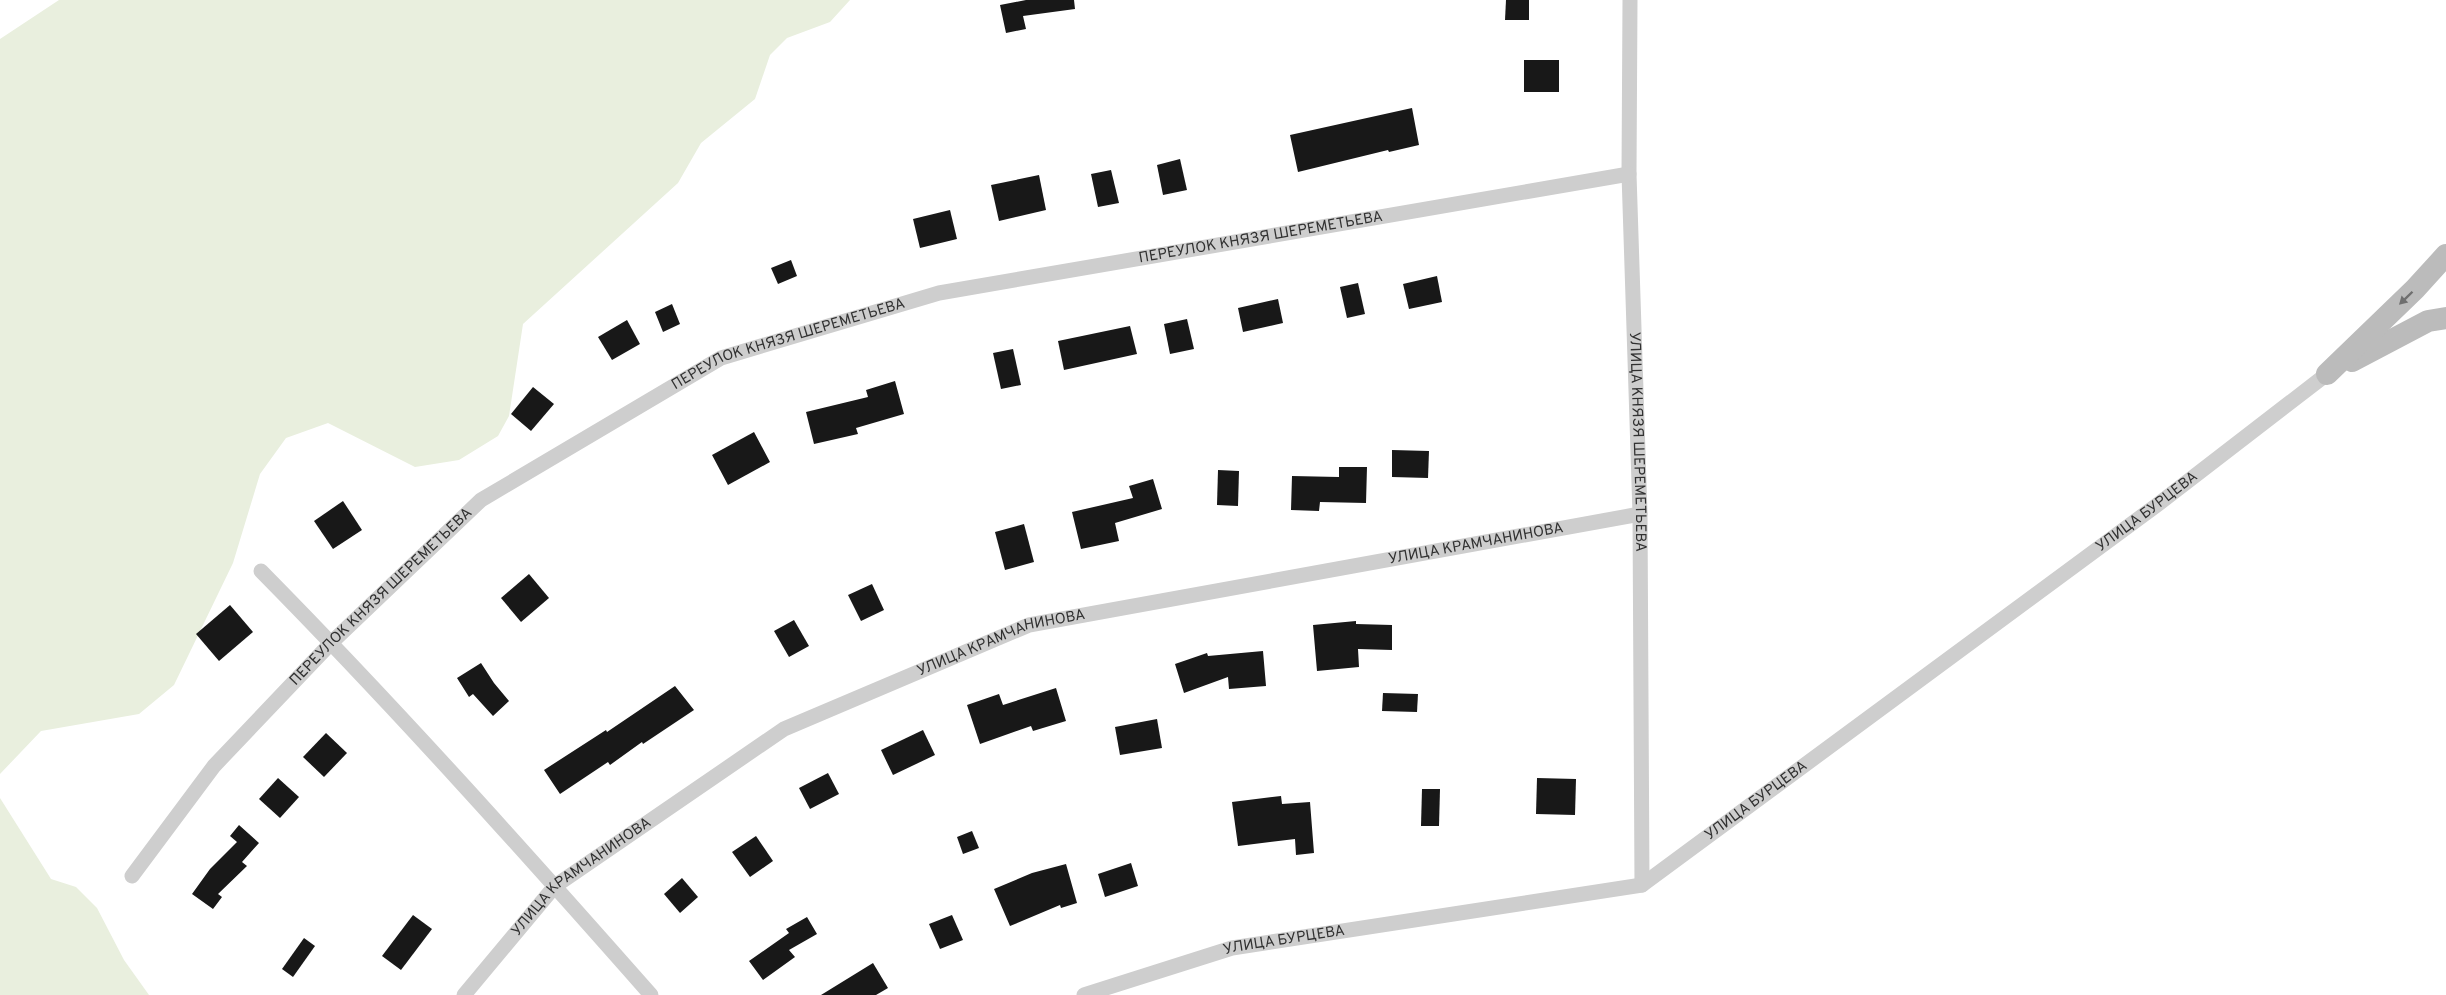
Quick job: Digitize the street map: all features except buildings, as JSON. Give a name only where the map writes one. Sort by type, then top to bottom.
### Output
[{"type":"street","name":"УЛИЦА КНЯЗЯ ШЕРЕМЕТЬЕВА","points":[[1629,0],[1629,174],[1640,514],[1642,885]]},
{"type":"street","name":"ПЕРЕУЛОК КНЯЗЯ ШЕРЕМЕТЬЕВА","points":[[132,876],[214,766],[331,643],[481,500],[721,358],[939,293],[1629,174]]},
{"type":"street","name":"УЛИЦА БУРЦЕВА","points":[[1084,995],[1232,948],[1642,885],[2157,506],[2327,374],[2415,289],[2446,255]]},
{"type":"street","name":"УЛИЦА БУРЦЕВА","points":[[2327,374],[2428,321],[2446,318]]},
{"type":"street","name":"УЛИЦА КРАМЧАНИНОВА","points":[[464,995],[555,886],[784,729],[1029,625],[1640,514]]},
{"type":"street","points":[[261,572],[331,643],[555,886],[651,995]]},
{"type":"green space","points":[[59,0],[850,0],[830,22],[787,38],[770,55],[755,99],[701,143],[678,183],[523,324],[509,416],[498,436],[459,460],[415,467],[328,423],[286,438],[260,474],[233,563],[174,685],[139,714],[41,731],[0,774],[0,39]]},
{"type":"green space","points":[[0,798],[51,879],[76,887],[97,908],[124,960],[149,995],[0,995]]}]
